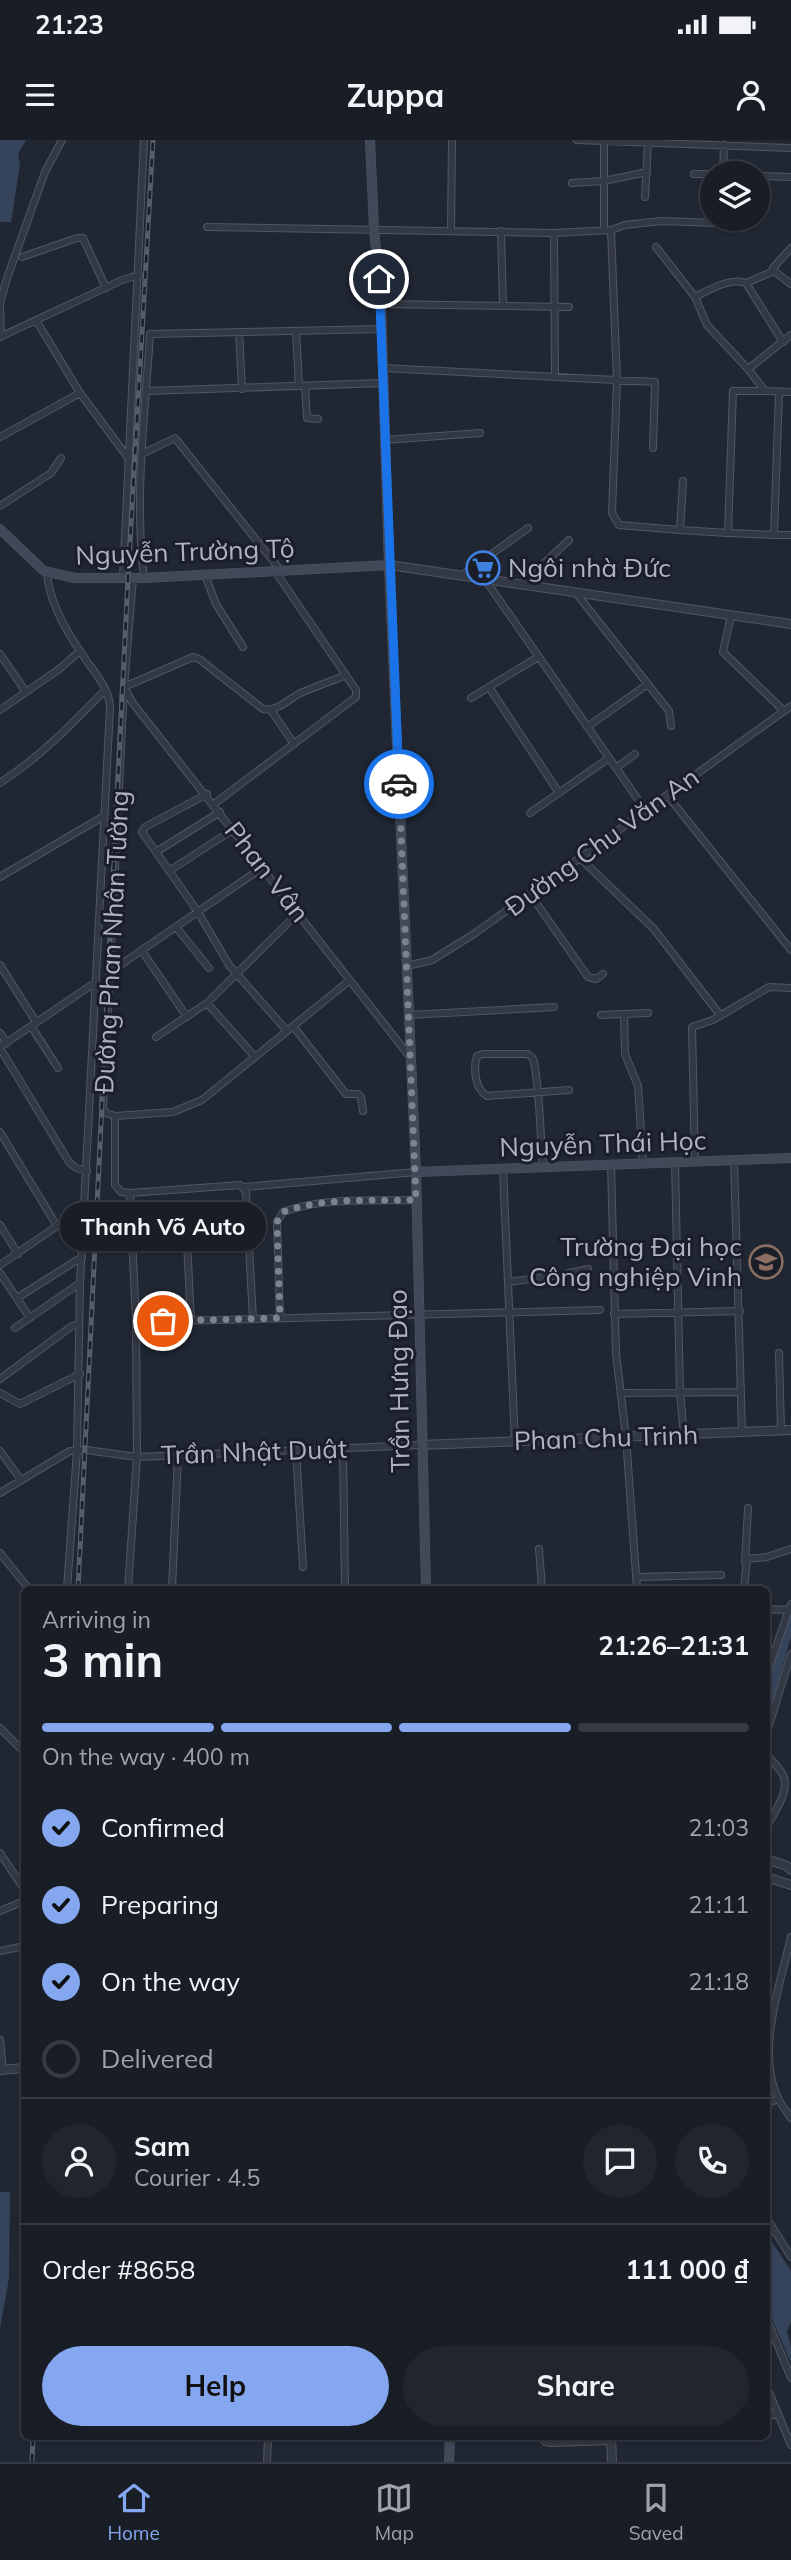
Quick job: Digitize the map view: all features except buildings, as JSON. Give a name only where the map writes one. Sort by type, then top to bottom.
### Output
[{"type":"main road","name":"Trần Hưng Đạo","points":[[370,140],[381,304],[389,565],[416,1172],[426,1586]]},
{"type":"main road","name":"Nguyễn Trường Tộ","points":[[0,530],[47,573],[75,578],[144,578],[389,565]]},
{"type":"main road","name":"Nguyễn Thái Học","points":[[416,1172],[791,1158]]},
{"type":"main road","points":[[449,2462],[450,2440]]},
{"type":"street","points":[[62,140],[45,172],[6,281],[0,304],[1,337],[139,275]]},
{"type":"street","name":"Đường Phan Nhân Tường","points":[[128,1586],[137,1457],[136,1322],[130,1193],[121,1192],[115,1185],[115,1116],[106,1113],[103,1108],[124,687],[129,459],[144,140]]},
{"type":"street","points":[[450,230],[452,140]]},
{"type":"street","points":[[577,140],[791,148]]},
{"type":"street","points":[[604,142],[604,181],[617,380],[612,513],[615,521],[627,527],[791,535]]},
{"type":"street","points":[[645,197],[648,143]]},
{"type":"street","points":[[723,161],[724,145]]},
{"type":"street","points":[[572,183],[604,181],[647,172]]},
{"type":"street","points":[[694,174],[700,174]]},
{"type":"street","points":[[770,176],[791,177]]},
{"type":"street","points":[[207,227],[554,233],[607,230],[644,222],[700,223]]},
{"type":"street","points":[[501,231],[503,306]]},
{"type":"street","points":[[554,233],[555,377]]},
{"type":"street","points":[[22,257],[83,238],[106,288]]},
{"type":"street","points":[[656,247],[695,297],[707,325],[765,391]]},
{"type":"street","points":[[774,271],[774,264],[791,248]]},
{"type":"street","points":[[695,297],[716,286],[740,280],[746,282],[774,271]]},
{"type":"street","points":[[774,271],[791,284]]},
{"type":"street","points":[[746,282],[783,342]]},
{"type":"street","points":[[381,304],[569,307]]},
{"type":"street","points":[[36,320],[80,393],[129,459]]},
{"type":"street","points":[[144,578],[139,540],[150,334],[382,329]]},
{"type":"street","points":[[296,331],[307,418],[318,419]]},
{"type":"street","points":[[239,332],[242,389]]},
{"type":"street","points":[[748,369],[791,335]]},
{"type":"street","points":[[383,368],[655,382],[653,448]]},
{"type":"street","points":[[147,391],[383,383]]},
{"type":"street","points":[[728,533],[733,391],[791,392]]},
{"type":"street","points":[[774,535],[779,392]]},
{"type":"street","points":[[0,437],[80,393]]},
{"type":"street","points":[[385,440],[480,433]]},
{"type":"street","points":[[142,454],[175,438],[278,571],[356,690],[356,697],[214,804]]},
{"type":"street","points":[[0,506],[51,473],[61,458]]},
{"type":"street","points":[[680,530],[683,481]]},
{"type":"street","points":[[462,575],[528,528]]},
{"type":"street","points":[[522,584],[569,540]]},
{"type":"street","points":[[389,565],[791,624]]},
{"type":"street","points":[[47,573],[48,591],[80,651],[105,690],[110,708],[80,1283],[77,1451],[67,1586]]},
{"type":"street","points":[[205,575],[216,604],[243,647]]},
{"type":"street","points":[[484,578],[646,811]]},
{"type":"street","points":[[575,591],[669,711],[671,726]]},
{"type":"street","points":[[731,615],[723,652],[783,710]]},
{"type":"street","points":[[0,710],[80,651]]},
{"type":"street","points":[[0,654],[26,692]]},
{"type":"street","points":[[124,687],[193,657],[263,709],[271,710],[300,693],[346,675]]},
{"type":"street","points":[[471,698],[538,657]]},
{"type":"street","points":[[587,727],[648,684]]},
{"type":"street","name":"Phan Vân","points":[[124,687],[132,702],[207,794],[411,1058]]},
{"type":"street","points":[[489,687],[559,793]]},
{"type":"street","points":[[0,783],[51,745],[105,690]]},
{"type":"street","name":"Đường Chu Văn An","points":[[407,966],[432,960],[474,934],[791,705]]},
{"type":"street","points":[[271,710],[294,744]]},
{"type":"street","points":[[616,768],[635,754]]},
{"type":"street","points":[[530,813],[609,758]]},
{"type":"street","points":[[207,794],[143,829],[144,834],[198,912],[229,965],[290,1029],[346,1094],[358,1094],[361,1097],[363,1111]]},
{"type":"street","points":[[667,795],[791,950]]},
{"type":"street","points":[[156,852],[220,811]]},
{"type":"street","points":[[0,877],[104,816]]},
{"type":"street","points":[[169,871],[234,829]]},
{"type":"street","points":[[580,858],[654,929],[720,1015]]},
{"type":"street","points":[[110,972],[263,867]]},
{"type":"street","points":[[530,894],[589,976],[596,979],[603,974]]},
{"type":"street","points":[[156,1037],[207,1003],[298,913]]},
{"type":"street","points":[[176,927],[209,968]]},
{"type":"street","points":[[142,951],[187,1017]]},
{"type":"street","points":[[0,965],[58,1068]]},
{"type":"street","points":[[115,1116],[173,1112],[202,1100],[350,980]]},
{"type":"street","points":[[87,1171],[76,1168],[69,1162],[0,1048],[96,982]]},
{"type":"street","points":[[695,1161],[691,1029],[713,1020],[769,987],[791,988]]},
{"type":"street","points":[[207,1003],[255,1058]]},
{"type":"street","points":[[409,1014],[554,1007]]},
{"type":"street","points":[[601,1015],[648,1013]]},
{"type":"street","points":[[624,1014],[625,1054],[638,1086],[643,1163]]},
{"type":"street","points":[[0,1033],[7,1043]]},
{"type":"street","points":[[543,1166],[536,1092],[534,1062],[530,1055],[477,1056],[477,1079],[482,1093],[487,1096],[536,1092],[569,1090]]},
{"type":"street","points":[[0,1132],[57,1226]]},
{"type":"street","points":[[734,1160],[742,1432]]},
{"type":"street","points":[[675,1162],[680,1393],[684,1435]]},
{"type":"street","points":[[611,1164],[616,1354],[626,1437],[637,1586]]},
{"type":"street","points":[[503,1169],[516,1442]]},
{"type":"street","points":[[130,1193],[240,1185],[244,1187],[416,1172]]},
{"type":"street","points":[[244,1187],[247,1192],[253,1319]]},
{"type":"street","points":[[280,1318],[277,1222],[283,1212],[332,1202],[416,1200]]},
{"type":"street","points":[[0,1265],[57,1226],[84,1213]]},
{"type":"street","points":[[0,1225],[18,1254]]},
{"type":"street","points":[[132,1243],[249,1239]]},
{"type":"street","points":[[187,1242],[191,1321]]},
{"type":"street","points":[[17,1298],[82,1257]]},
{"type":"street","points":[[508,1282],[588,1269]]},
{"type":"street","points":[[0,1273],[30,1318]]},
{"type":"street","points":[[15,1328],[80,1283]]},
{"type":"street","points":[[136,1322],[600,1310]]},
{"type":"street","points":[[614,1314],[740,1311]]},
{"type":"street","points":[[0,1379],[72,1326],[79,1324]]},
{"type":"street","points":[[779,1353],[781,1431]]},
{"type":"street","points":[[0,1393],[20,1404],[80,1374]]},
{"type":"street","points":[[621,1393],[741,1392]]},
{"type":"street","name":"Phan Chu Trinh","points":[[421,1445],[791,1430]]},
{"type":"street","name":"Trần Nhật Duật","points":[[0,1493],[71,1451],[86,1450],[137,1457],[421,1445]]},
{"type":"street","points":[[343,1449],[345,1586]]},
{"type":"street","points":[[296,1450],[303,1567]]},
{"type":"street","points":[[0,1451],[21,1480]]},
{"type":"street","points":[[172,1586],[178,1455]]},
{"type":"street","points":[[744,1586],[748,1508]]},
{"type":"street","points":[[539,1549],[541,1586]]},
{"type":"street","points":[[746,1562],[749,1558],[767,1557],[791,1549]]},
{"type":"street","points":[[0,1553],[27,1586]]},
{"type":"street","points":[[636,1577],[722,1575]]},
{"type":"street","points":[[770,1609],[790,1607],[770,1664]]},
{"type":"street","points":[[770,1722],[791,1654]]},
{"type":"street","points":[[0,1728],[21,1749]]},
{"type":"street","points":[[770,1757],[783,1775],[785,1786],[770,1819]]},
{"type":"street","points":[[0,1853],[21,1884]]},
{"type":"street","points":[[770,1860],[790,1865]]},
{"type":"street","points":[[770,1878],[791,1885]]},
{"type":"street","points":[[0,1911],[21,1902]]},
{"type":"street","points":[[770,2029],[791,1937]]},
{"type":"street","points":[[0,1951],[21,1947]]},
{"type":"street","points":[[0,2040],[1,2070],[21,2068]]},
{"type":"street","points":[[770,2064],[778,2099],[791,2118]]},
{"type":"street","points":[[770,2102],[778,2099]]},
{"type":"street","points":[[770,2223],[791,2257]]},
{"type":"street","points":[[770,2327],[791,2378]]},
{"type":"street","points":[[770,2395],[791,2445]]},
{"type":"street","points":[[770,2415],[778,2414]]},
{"type":"street","points":[[267,2462],[268,2440]]},
{"type":"street","points":[[541,2440],[551,2443],[596,2440]]},
{"type":"street","points":[[611,2440],[612,2462]]},
{"type":"water","points":[[0,140],[26,140],[18,154],[20,164],[11,222],[0,222]]},
{"type":"water","points":[[791,1609],[791,1637],[770,1710],[770,1674]]},
{"type":"water","points":[[0,2192],[10,2192],[9,2278],[0,2329]]},
{"type":"water","points":[[770,2239],[791,2271],[791,2322],[787,2331],[791,2363],[770,2314]]},
{"type":"railway","points":[[78,1586],[128,578],[153,140]]},
{"type":"railway","points":[[32,2462],[33,2440]]},
{"type":"way so far","points":[[163,1321],[280,1318],[277,1222],[283,1212],[332,1202],[416,1200],[399,784]]},
{"type":"place","name":"Ngôi nhà Đức","points":[[483,568]]},
{"type":"place","name":"Trường Đại học Công nghiệp Vinh","points":[[766,1262]]},
{"type":"place","name":"Thanh Võ Auto","points":[[163,1321]]},
{"type":"route","points":[[379,279],[399,784]]}]
